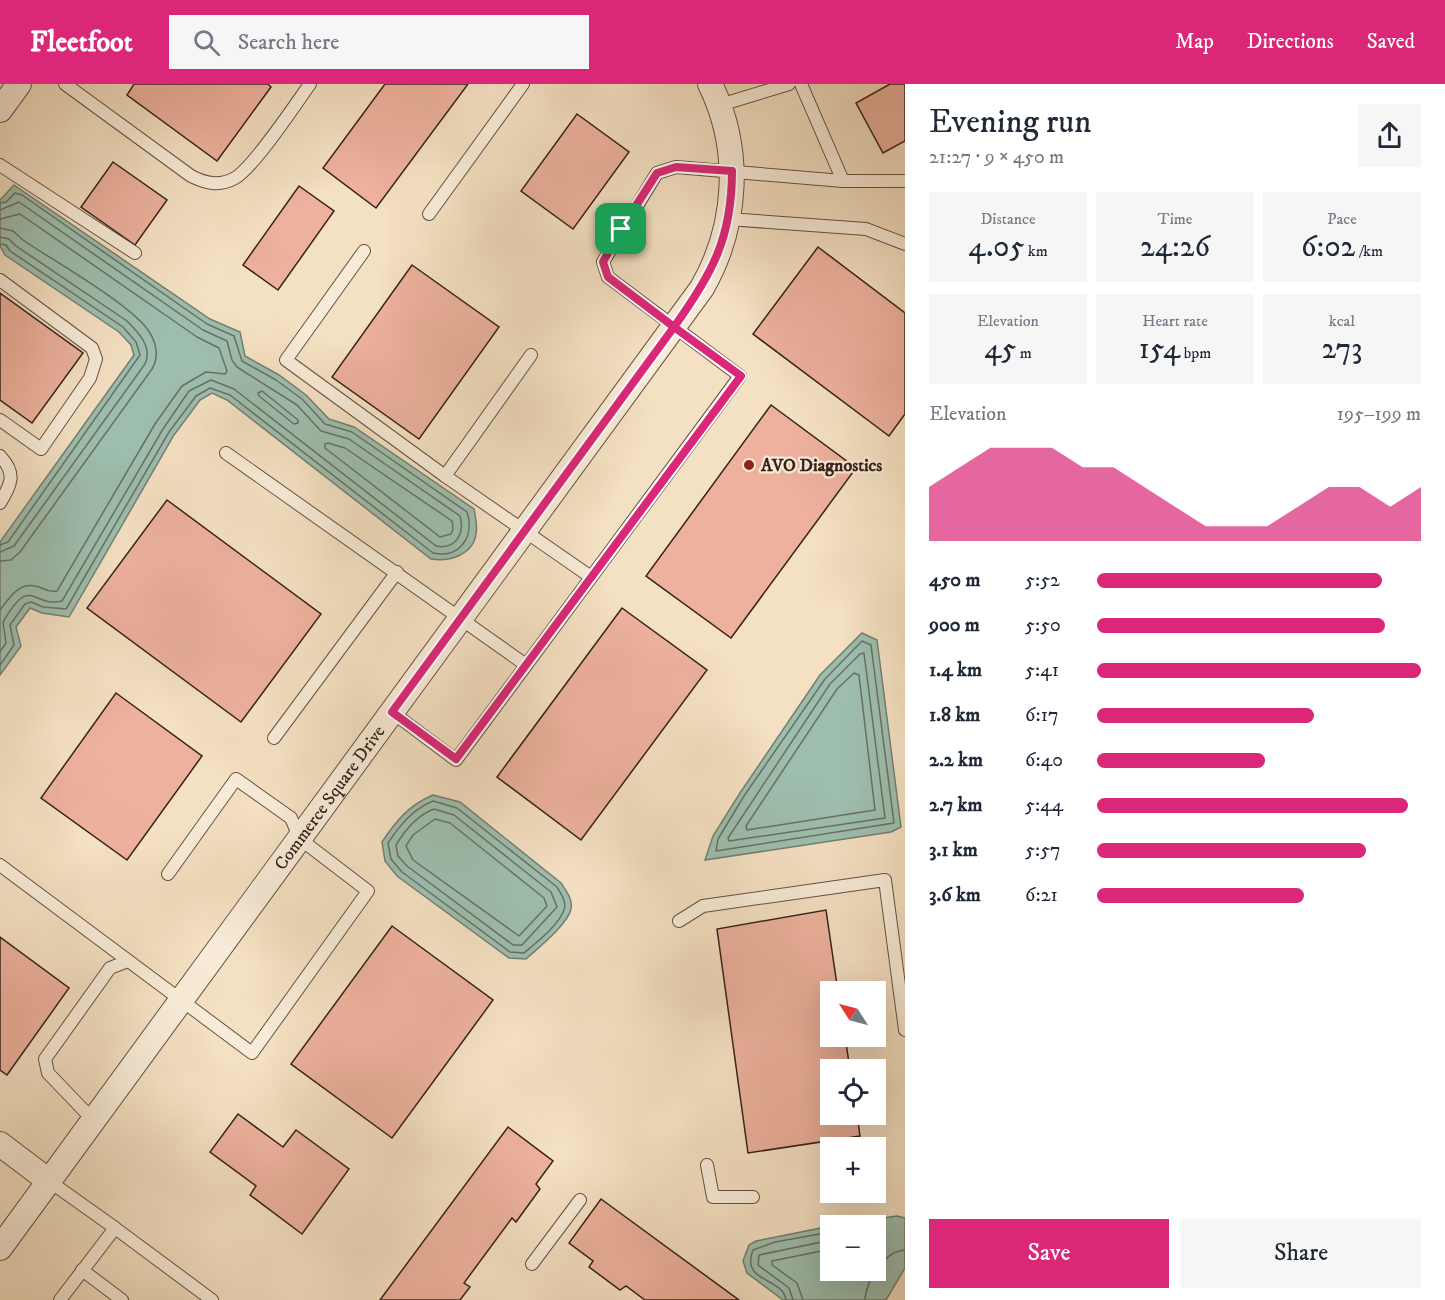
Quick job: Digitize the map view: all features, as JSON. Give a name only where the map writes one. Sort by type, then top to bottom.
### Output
[{"type":"street","points":[[0,110],[19,84]]},
{"type":"street","name":"Commerce Square Drive","points":[[0,1248],[674,327],[711,272],[728,219],[732,171],[730,141],[715,94]]},
{"type":"street","points":[[0,1144],[49,1180]]},
{"type":"lane","points":[[65,84],[191,176],[210,185],[235,178],[258,154],[310,84]]},
{"type":"lane","points":[[429,214],[523,84]]},
{"type":"lane","points":[[715,94],[789,84]]},
{"type":"lane","points":[[801,84],[843,181]]},
{"type":"lane","points":[[0,165],[135,253]]},
{"type":"lane","points":[[392,712],[456,759],[741,376],[608,277],[603,262],[657,173],[676,167],[843,181],[905,181]]},
{"type":"lane","points":[[728,219],[866,230],[905,244]]},
{"type":"lane","points":[[364,251],[286,360],[445,476],[591,577]]},
{"type":"lane","points":[[0,280],[92,348],[96,359],[90,378],[41,449],[0,420]]},
{"type":"lane","points":[[445,476],[531,355]]},
{"type":"lane","points":[[226,453],[526,665]]},
{"type":"lane","points":[[0,456],[12,472],[12,483],[0,502]]},
{"type":"lane","points":[[274,738],[397,572]]},
{"type":"lane","points":[[0,865],[252,1053],[368,891],[300,839],[291,818],[236,779],[168,874]]},
{"type":"lane","points":[[679,921],[703,906],[885,880],[905,1030]]},
{"type":"lane","points":[[93,1120],[48,1073],[45,1059],[110,968],[128,961]]},
{"type":"lane","points":[[707,1166],[713,1197],[753,1197]]},
{"type":"lane","points":[[49,1180],[212,1300]]},
{"type":"lane","points":[[532,1264],[580,1200]]},
{"type":"lane","points":[[60,1300],[115,1228]]},
{"type":"lane","points":[[82,1270],[122,1300]]},
{"type":"water","points":[[14,185],[210,319],[240,332],[245,356],[279,375],[306,395],[329,419],[354,427],[474,509],[477,531],[470,547],[459,556],[431,559],[227,400],[212,393],[200,400],[174,435],[69,617],[42,613],[30,608],[16,627],[21,646],[0,675],[0,542],[134,355],[131,345],[119,332],[5,255],[0,246],[0,200]]},
{"type":"water","points":[[862,633],[877,640],[901,827],[891,832],[705,860],[713,836],[820,675]]},
{"type":"water","points":[[433,795],[460,802],[561,883],[567,892],[571,905],[569,915],[552,936],[526,959],[509,958],[397,876],[385,861],[382,842],[387,834],[410,809]]},
{"type":"water","points":[[897,1216],[905,1218],[905,1268],[886,1300],[783,1300],[747,1273],[743,1261],[749,1245],[756,1241],[820,1228],[820,1281],[886,1281],[886,1218]]},
{"type":"building","points":[[134,84],[268,84],[271,87],[217,161],[127,95]]},
{"type":"building","points":[[385,84],[468,84],[376,208],[323,168]]},
{"type":"building","points":[[890,84],[905,84],[905,141],[883,153],[856,103]]},
{"type":"building","points":[[577,114],[629,152],[573,229],[521,191]]},
{"type":"building","points":[[113,162],[167,200],[135,245],[81,207]]},
{"type":"building","points":[[299,186],[334,211],[278,290],[243,265]]},
{"type":"building","points":[[818,247],[905,313],[905,414],[889,436],[753,334]]},
{"type":"building","points":[[412,265],[499,327],[419,439],[332,377]]},
{"type":"building","points":[[0,293],[83,353],[32,423],[0,400]]},
{"type":"building","points":[[771,405],[856,468],[731,638],[646,576]]},
{"type":"building","points":[[167,500],[321,614],[241,722],[87,608]]},
{"type":"building","points":[[622,608],[707,670],[581,840],[497,777]]},
{"type":"building","points":[[116,693],[202,756],[127,860],[41,798]]},
{"type":"building","points":[[826,910],[836,981],[820,981],[820,1047],[847,1047],[848,1059],[820,1059],[820,1125],[858,1125],[860,1136],[820,1137],[820,1142],[748,1153],[717,929]]},
{"type":"building","points":[[392,926],[493,1000],[392,1138],[291,1064]]},
{"type":"building","points":[[0,937],[69,988],[7,1075],[0,1070]]},
{"type":"building","points":[[238,1114],[283,1147],[296,1130],[349,1169],[302,1234],[250,1195],[256,1186],[210,1152]]},
{"type":"building","points":[[508,1127],[553,1161],[536,1184],[540,1189],[516,1222],[512,1218],[464,1283],[470,1287],[460,1300],[380,1300]]},
{"type":"building","points":[[601,1199],[739,1300],[645,1300],[626,1286],[620,1290],[589,1267],[593,1261],[569,1243]]},
{"type":"place","name":"AVO Diagnostics","points":[[749,465]]},
{"type":"route","points":[[621,229],[603,262],[608,277],[674,327],[392,712],[456,759],[741,376],[674,327],[702,288],[719,255],[728,219],[732,193],[732,171],[676,167],[657,173],[621,229]]}]
